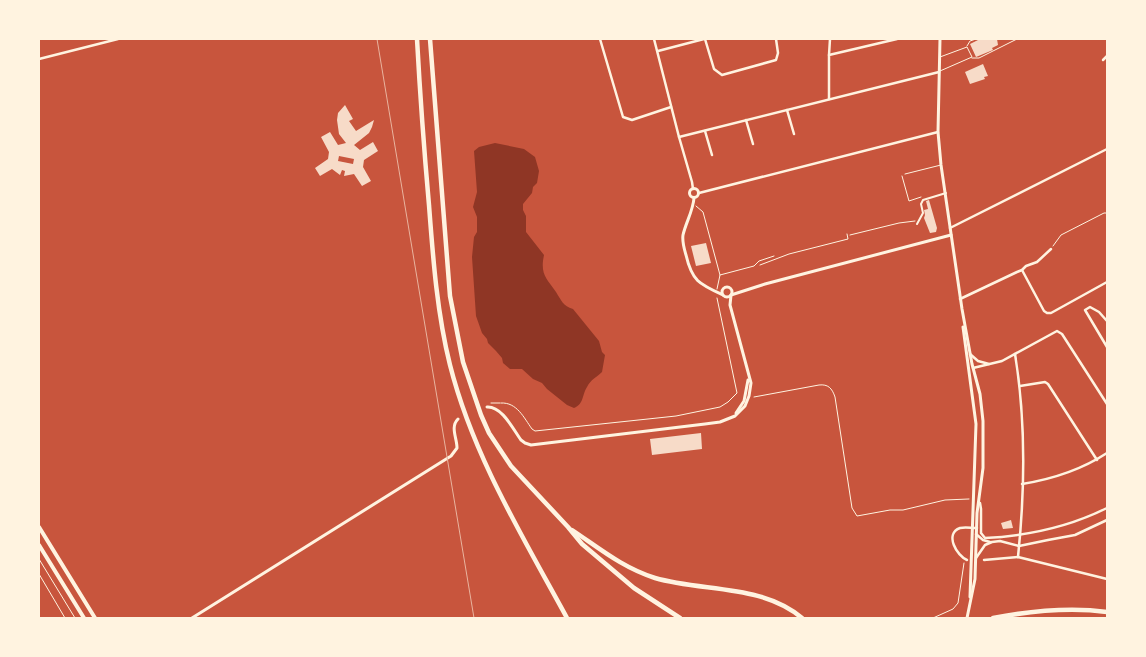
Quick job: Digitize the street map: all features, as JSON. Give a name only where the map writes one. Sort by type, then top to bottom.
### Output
[{"type":"highway","points":[[416,39],[433,256],[439,308],[450,366],[483,458],[518,528],[567,618]]},
{"type":"highway","points":[[430,39],[447,262],[455,325],[464,362],[481,415],[500,451],[582,544],[617,575],[653,602],[680,618]]},
{"type":"highway","points":[[568,527],[611,558],[637,571],[669,581],[763,598],[788,609],[802,618]]},
{"type":"highway","points":[[993,618],[1055,611],[1107,612]]},
{"type":"main road","points":[[39,527],[95,618]]},
{"type":"main road","points":[[39,545],[84,618]]},
{"type":"street","points":[[39,59],[118,39]]},
{"type":"street","points":[[600,39],[623,117],[632,120],[671,108]]},
{"type":"street","points":[[654,39],[692,182],[693,189],[690,193],[694,198]]},
{"type":"street","points":[[658,51],[705,39],[714,69],[722,75],[776,60],[778,52],[776,39]]},
{"type":"street","points":[[829,99],[830,39]]},
{"type":"street","points":[[830,55],[897,39]]},
{"type":"street","points":[[940,39],[938,132],[941,165],[960,299],[970,354],[980,394],[983,421],[983,468],[980,503],[974,528],[976,534],[976,559],[973,592],[967,618]]},
{"type":"street","points":[[1103,60],[1107,56]]},
{"type":"street","points":[[679,137],[939,72]]},
{"type":"street","points":[[787,110],[794,134]]},
{"type":"street","points":[[746,120],[753,144]]},
{"type":"street","points":[[705,131],[712,155]]},
{"type":"street","points":[[693,189],[699,192],[938,132]]},
{"type":"street","points":[[950,228],[1107,149]]},
{"type":"street","points":[[699,192],[698,196],[694,198],[683,241],[689,268],[693,277],[700,284],[727,297],[743,290],[951,236]]},
{"type":"street","points":[[916,222],[923,213],[922,200],[946,194]]},
{"type":"street","points":[[960,299],[1037,262],[1050,249]]},
{"type":"street","points":[[1022,270],[1044,311],[1047,313],[1051,313],[1107,282]]},
{"type":"street","points":[[716,291],[726,287],[743,290]]},
{"type":"street","points":[[723,289],[723,295],[730,305]]},
{"type":"street","points":[[487,408],[491,407],[500,411],[521,440],[531,444],[705,424],[727,419],[739,409],[748,390],[748,376],[730,305],[731,289]]},
{"type":"street","points":[[1107,321],[1093,308],[1090,307],[1085,310],[1107,347]]},
{"type":"street","points":[[962,309],[967,364],[976,424],[970,607]]},
{"type":"street","points":[[967,364],[974,368],[1002,362],[1059,331],[1107,404]]},
{"type":"street","points":[[970,354],[978,361],[990,365]]},
{"type":"street","points":[[1015,354],[1020,386],[1023,429],[1018,557]]},
{"type":"street","points":[[1020,386],[1045,382],[1048,384],[1097,460]]},
{"type":"street","points":[[192,618],[452,456],[457,448],[454,428],[458,420]]},
{"type":"street","points":[[1022,484],[1060,476],[1097,460],[1107,453]]},
{"type":"street","points":[[980,503],[980,530],[982,536],[987,538],[1019,534],[1066,524],[1107,508]]},
{"type":"street","points":[[976,559],[985,545],[992,542],[1000,541],[1019,546],[1075,535],[1107,520]]},
{"type":"street","points":[[966,560],[956,551],[953,537],[956,530],[960,528],[974,528]]},
{"type":"street","points":[[976,534],[983,540],[992,542]]},
{"type":"street","points":[[984,560],[1018,557],[1107,579]]},
{"type":"lane","points":[[939,57],[967,47],[970,42],[976,39]]},
{"type":"lane","points":[[939,72],[972,57],[979,58],[1017,39]]},
{"type":"lane","points":[[967,47],[972,57]]},
{"type":"lane","points":[[905,174],[941,165]]},
{"type":"lane","points":[[760,265],[789,254],[848,240],[847,234]]},
{"type":"lane","points":[[39,559],[75,618]]},
{"type":"path","points":[[905,174],[902,176],[909,201],[925,196]]},
{"type":"path","points":[[916,198],[918,202]]},
{"type":"path","points":[[501,403],[508,403],[515,407],[535,431],[676,416],[724,405],[737,393],[720,308],[717,302],[716,291],[720,275],[703,212],[699,206],[693,204]]},
{"type":"path","points":[[1050,249],[1061,235],[1107,213]]},
{"type":"path","points":[[898,223],[916,222]]},
{"type":"path","points":[[751,396],[756,398],[763,397],[823,384],[830,387],[833,392],[838,416],[852,508],[857,516],[890,510],[903,510],[945,500],[967,499],[971,496]]},
{"type":"path","points":[[933,618],[954,609],[958,603],[966,560]]},
{"type":"path","points":[[39,574],[65,618]]},
{"type":"shaded area","points":[[495,143],[524,149],[535,157],[539,171],[537,183],[523,204],[526,216],[526,232],[544,255],[543,271],[547,279],[563,302],[573,309],[599,341],[602,352],[605,355],[602,372],[590,382],[581,402],[574,408],[567,405],[542,383],[533,379],[522,369],[510,369],[503,363],[502,358],[488,343],[482,333],[476,316],[472,257],[474,237],[477,232],[477,217],[473,207],[477,192],[474,151],[479,147]]},
{"type":"building","points":[[980,39],[997,39],[998,45],[992,48],[993,50],[976,57],[970,44]]},
{"type":"building","points":[[983,64],[988,76],[984,77],[985,79],[970,84],[965,72]]},
{"type":"building","points":[[345,105],[353,119],[349,121],[356,131],[374,120],[369,133],[354,145],[360,150],[373,142],[378,151],[364,160],[363,167],[371,181],[362,186],[354,174],[344,176],[345,171],[342,170],[340,175],[332,169],[320,176],[315,168],[328,159],[329,152],[321,137],[330,132],[338,145],[346,143],[339,134],[338,113]],"holes":[[[339,156],[354,159],[353,164],[338,161]]]},
{"type":"building","points":[[929,200],[937,228],[936,232],[930,233],[924,218],[924,210],[928,209],[926,201]]},
{"type":"building","points":[[706,243],[711,263],[696,266],[691,246]]},
{"type":"building","points":[[701,433],[702,449],[652,455],[650,439]]},
{"type":"building","points":[[1011,520],[1013,528],[1003,529],[1001,523]]},
{"type":"railway","points":[[377,39],[474,618]]}]
